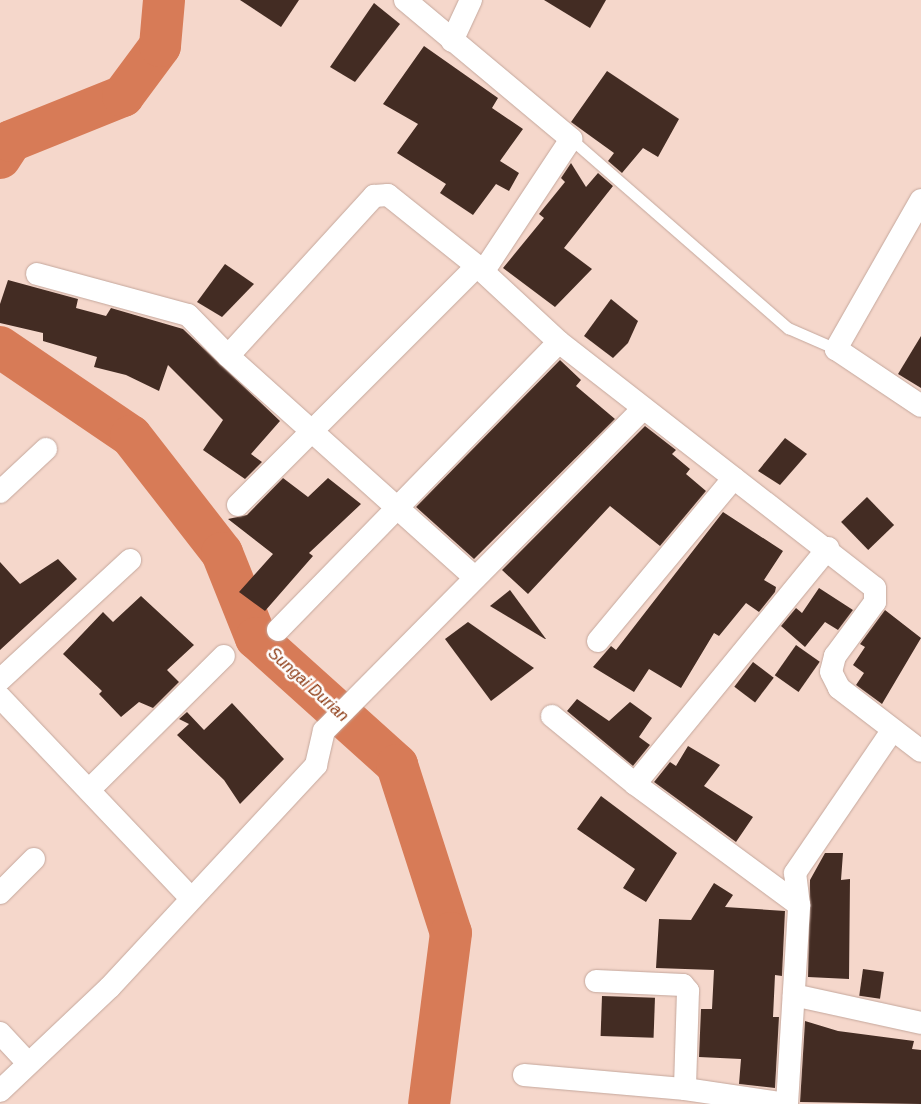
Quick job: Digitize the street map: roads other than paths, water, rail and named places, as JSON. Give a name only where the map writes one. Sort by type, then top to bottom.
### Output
[{"type":"street","points":[[238,505],[480,269],[571,138],[405,0]]},
{"type":"street","points":[[452,40],[471,0]]},
{"type":"street","points":[[228,356],[381,194],[396,200],[480,269],[559,342],[642,410],[828,548],[875,588],[877,595],[835,656],[831,672],[839,688],[892,731],[921,751]]},
{"type":"street","points":[[921,200],[836,349],[921,406]]},
{"type":"street","points":[[38,274],[188,315],[228,356],[314,431],[397,509],[475,578]]},
{"type":"street","points":[[278,630],[559,342]]},
{"type":"street","points":[[0,1092],[28,1063],[110,987],[316,765],[324,731],[642,410]]},
{"type":"street","points":[[0,492],[46,449]]},
{"type":"street","points":[[598,641],[734,478]]},
{"type":"street","points":[[634,784],[828,548]]},
{"type":"street","points":[[0,680],[130,560]]},
{"type":"street","points":[[89,790],[224,656]]},
{"type":"street","points":[[0,697],[191,898]]},
{"type":"street","points":[[552,716],[634,784],[799,905]]},
{"type":"street","points":[[524,1075],[684,1089],[787,1104],[799,905],[794,880],[798,866],[892,731]]},
{"type":"street","points":[[0,893],[34,859]]},
{"type":"street","points":[[596,982],[670,982],[688,991],[684,1089]]},
{"type":"street","points":[[794,994],[921,1023]]},
{"type":"street","points":[[0,1033],[28,1063]]},
{"type":"lane","points":[[571,138],[788,328],[836,349]]},
{"type":"waterway","points":[[0,158],[11,141],[123,96],[160,46],[164,0]]},
{"type":"waterway","name":"Sungai Durian","points":[[0,347],[131,436],[222,553],[256,638],[397,765],[451,933],[429,1104]]}]
